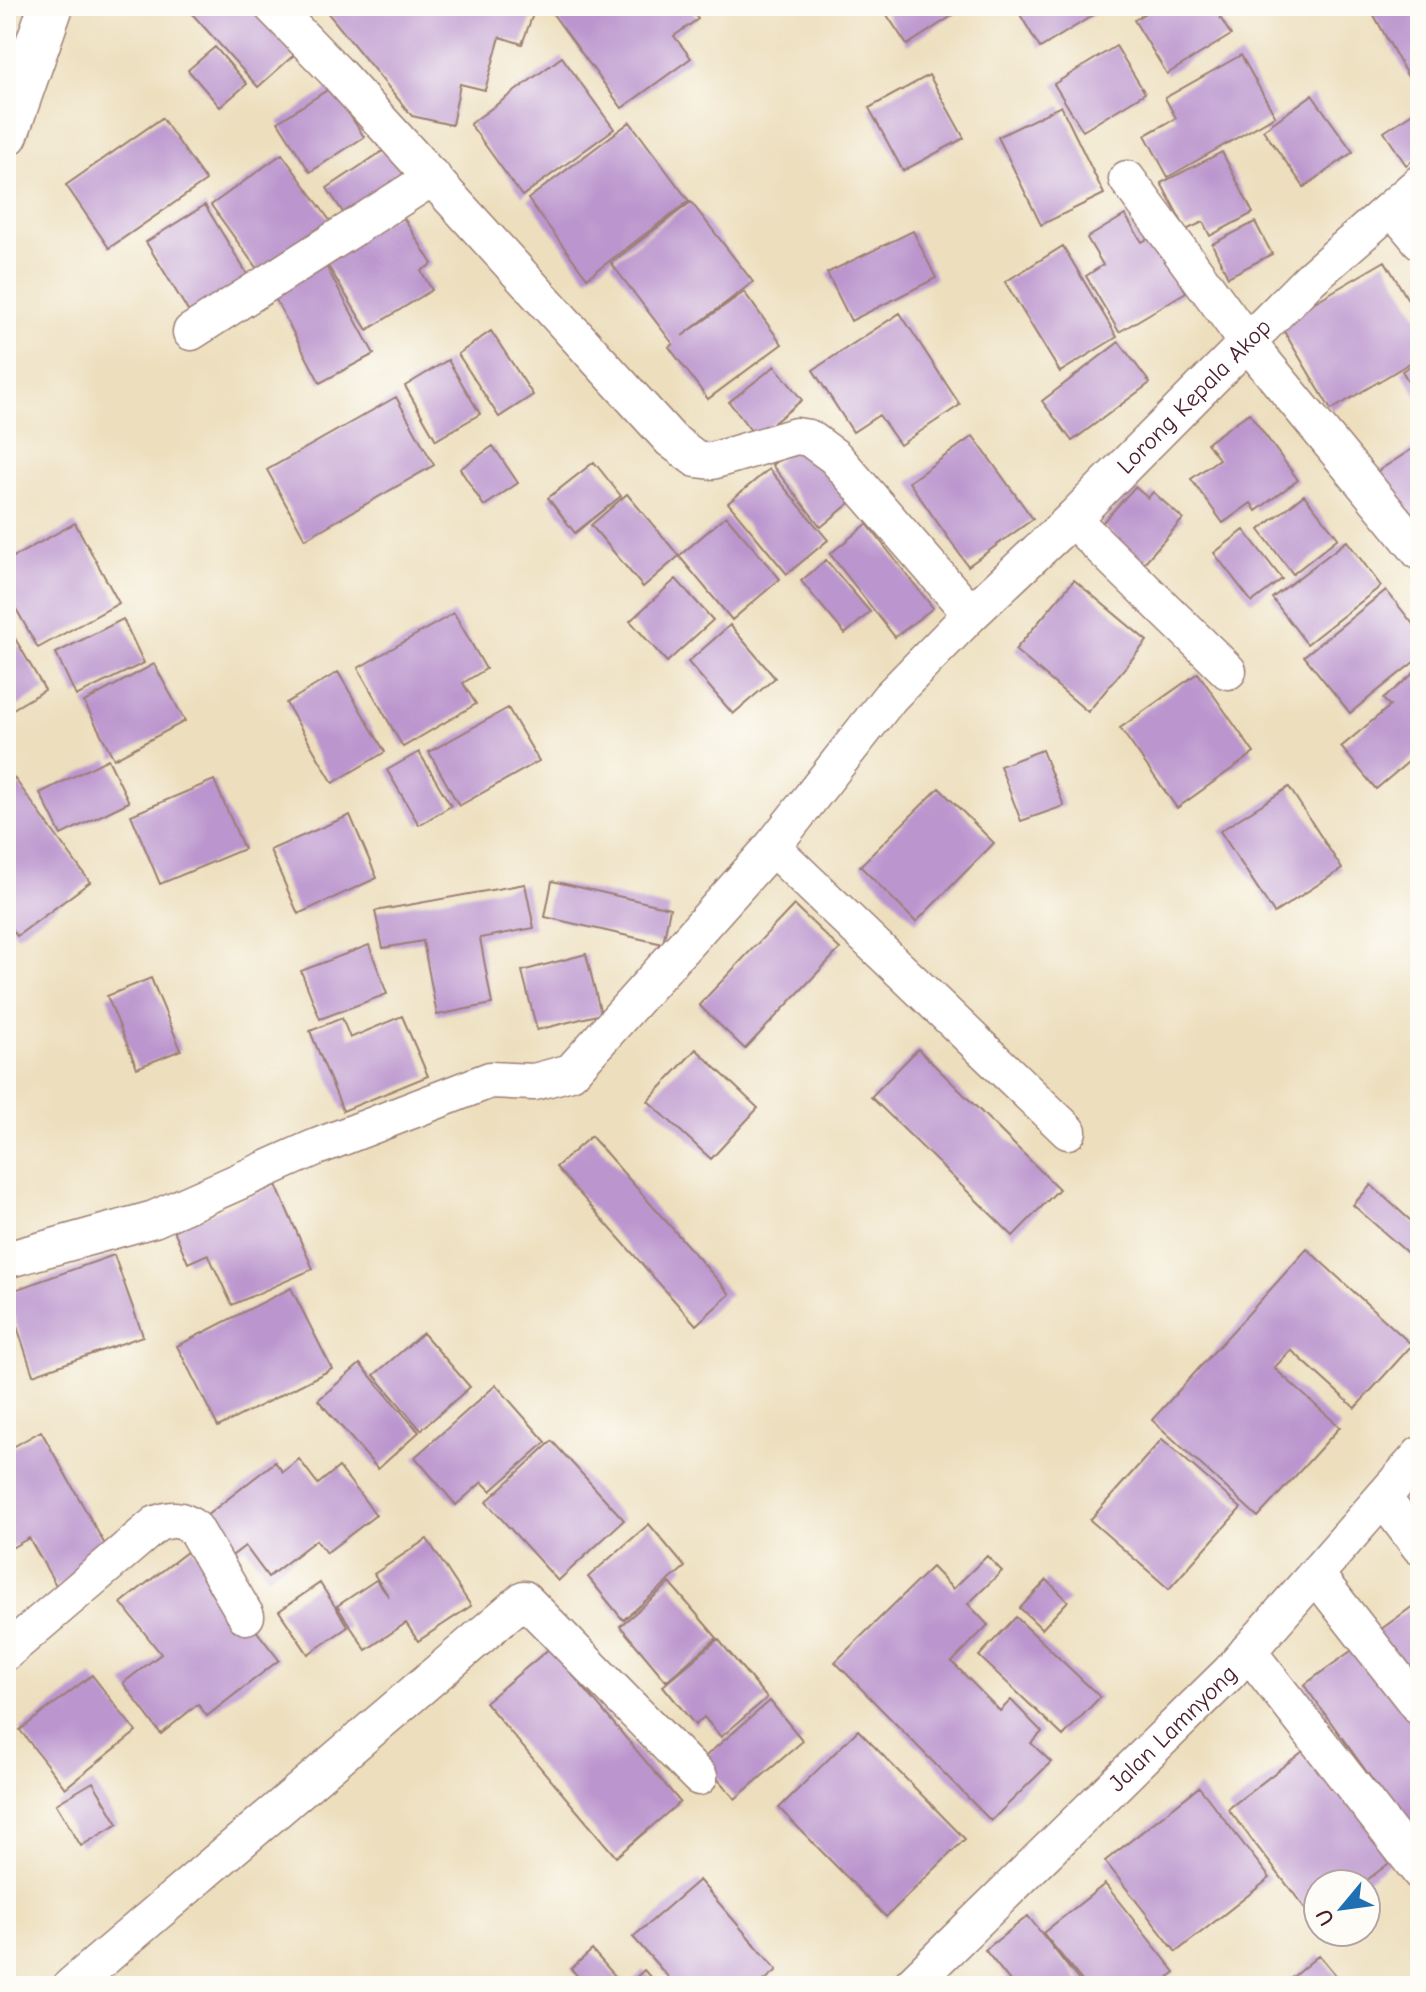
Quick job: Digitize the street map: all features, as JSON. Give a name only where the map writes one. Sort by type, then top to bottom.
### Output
[{"type":"street","points":[[6,134],[51,6]]},
{"type":"street","points":[[272,6],[433,177],[671,440],[696,459],[712,461],[796,436],[809,438],[835,457],[971,614]]},
{"type":"street","points":[[191,332],[433,177]]},
{"type":"street","points":[[1127,179],[1247,342],[1420,552]]},
{"type":"street","name":"Lorong Kepala Akop","points":[[6,1260],[154,1219],[314,1148],[490,1080],[534,1082],[571,1072],[772,847],[890,697],[1310,279],[1420,183]]},
{"type":"street","points":[[1393,209],[1420,241]]},
{"type":"street","points":[[1072,519],[1228,671]]},
{"type":"street","points":[[772,847],[1068,1131]]},
{"type":"street","name":"Jalan Lamnyong","points":[[910,1986],[1229,1673],[1420,1455]]},
{"type":"street","points":[[1383,1498],[1420,1547]]},
{"type":"street","points":[[6,1652],[156,1524],[170,1519],[183,1520],[195,1529],[246,1616]]},
{"type":"street","points":[[1316,1575],[1420,1708]]},
{"type":"street","points":[[71,1986],[524,1599],[699,1777]]},
{"type":"street","points":[[1248,1651],[1420,1872]]},
{"type":"building","points":[[185,6],[250,6],[294,55],[258,87]]},
{"type":"building","points":[[322,6],[536,6],[522,44],[500,37],[485,90],[460,84],[452,125],[412,116]]},
{"type":"building","points":[[547,6],[688,6],[698,19],[674,36],[691,58],[622,108]]},
{"type":"building","points":[[881,6],[967,6],[907,45]]},
{"type":"building","points":[[1015,6],[1097,6],[1100,11],[1040,48]]},
{"type":"building","points":[[1157,6],[1213,6],[1231,35],[1167,74],[1134,20]]},
{"type":"building","points":[[1369,6],[1420,6],[1420,70],[1408,77]]},
{"type":"building","points":[[1116,46],[1145,93],[1083,131],[1054,84]]},
{"type":"building","points":[[215,47],[247,84],[220,107],[188,70]]},
{"type":"building","points":[[1241,55],[1275,116],[1168,177],[1145,135],[1176,118],[1165,98]]},
{"type":"building","points":[[562,57],[614,129],[522,196],[470,124]]},
{"type":"building","points":[[929,75],[964,138],[903,171],[869,108]]},
{"type":"building","points":[[332,87],[364,137],[310,172],[278,122]]},
{"type":"building","points":[[1312,95],[1353,152],[1304,187],[1263,130]]},
{"type":"building","points":[[1061,106],[1104,194],[1041,225],[998,137]]},
{"type":"building","points":[[1420,108],[1420,156],[1406,165],[1384,132]]},
{"type":"building","points":[[162,118],[206,181],[109,248],[66,185]]},
{"type":"building","points":[[630,122],[689,201],[587,278],[528,199]]},
{"type":"building","points":[[386,149],[412,187],[352,226],[327,188]]},
{"type":"building","points":[[1222,152],[1253,213],[1210,236],[1203,222],[1186,230],[1161,183]]},
{"type":"building","points":[[282,154],[331,222],[260,273],[211,205]]},
{"type":"building","points":[[691,202],[753,282],[682,336],[744,292],[782,344],[708,399],[669,347],[673,344],[611,263]]},
{"type":"building","points":[[205,205],[249,277],[190,314],[146,242]]},
{"type":"building","points":[[400,212],[432,264],[421,271],[432,290],[367,330],[324,259]]},
{"type":"building","points":[[1125,215],[1142,242],[1153,236],[1186,292],[1119,332],[1086,276],[1103,265],[1087,238]]},
{"type":"building","points":[[1255,222],[1272,254],[1228,277],[1212,244]]},
{"type":"building","points":[[913,231],[936,278],[851,321],[827,273]]},
{"type":"building","points":[[1063,246],[1117,337],[1060,372],[1005,282]]},
{"type":"building","points":[[321,257],[374,354],[320,383],[268,285]]},
{"type":"building","points":[[1385,261],[1420,320],[1420,357],[1331,410],[1279,323]]},
{"type":"building","points":[[900,313],[960,405],[900,445],[879,415],[853,432],[813,370]]},
{"type":"building","points":[[491,331],[533,395],[499,417],[458,354]]},
{"type":"building","points":[[1119,342],[1150,383],[1072,441],[1042,401]]},
{"type":"building","points":[[448,360],[480,414],[436,440],[405,386]]},
{"type":"building","points":[[1420,360],[1420,400],[1402,371]]},
{"type":"building","points":[[775,366],[802,400],[756,437],[729,402]]},
{"type":"building","points":[[396,397],[434,465],[305,539],[267,470]]},
{"type":"building","points":[[1249,413],[1298,480],[1256,511],[1251,503],[1223,523],[1191,479],[1219,459],[1207,443]]},
{"type":"building","points":[[973,436],[1033,519],[968,566],[909,482]]},
{"type":"building","points":[[802,440],[851,502],[821,527],[772,465]]},
{"type":"building","points":[[1420,444],[1420,526],[1372,475]]},
{"type":"building","points":[[493,446],[518,483],[484,506],[460,469]]},
{"type":"building","points":[[594,462],[621,496],[575,533],[548,498]]},
{"type":"building","points":[[769,469],[828,540],[787,574],[728,503]]},
{"type":"building","points":[[1135,487],[1148,498],[1153,492],[1183,519],[1144,563],[1101,524]]},
{"type":"building","points":[[627,494],[679,556],[643,587],[591,525]]},
{"type":"building","points":[[1304,495],[1338,538],[1293,574],[1259,530]]},
{"type":"building","points":[[726,516],[780,579],[732,620],[679,556]]},
{"type":"building","points":[[75,523],[119,603],[38,648],[6,591],[6,561]]},
{"type":"building","points":[[867,524],[933,608],[895,637],[830,554]]},
{"type":"building","points":[[1244,530],[1282,579],[1252,602],[1214,553]]},
{"type":"building","points":[[1347,541],[1381,586],[1307,644],[1272,598]]},
{"type":"building","points":[[826,560],[870,612],[845,634],[801,581]]},
{"type":"building","points":[[676,579],[713,620],[667,662],[630,621]]},
{"type":"building","points":[[1074,580],[1147,641],[1088,712],[1015,650]]},
{"type":"building","points":[[1386,590],[1420,633],[1420,657],[1350,713],[1304,656]]},
{"type":"building","points":[[454,613],[486,669],[463,683],[476,704],[403,747],[358,668]]},
{"type":"building","points":[[123,619],[144,663],[76,696],[56,653]]},
{"type":"building","points":[[6,623],[45,690],[6,713]]},
{"type":"building","points":[[730,625],[775,678],[733,714],[688,662]]},
{"type":"building","points":[[154,664],[185,721],[114,759],[84,702]]},
{"type":"building","points":[[1420,668],[1420,752],[1376,789],[1341,747],[1390,706],[1383,699]]},
{"type":"building","points":[[338,672],[385,752],[333,783],[286,703]]},
{"type":"building","points":[[1198,673],[1254,753],[1177,808],[1120,728]]},
{"type":"building","points":[[508,708],[539,761],[459,806],[429,752]]},
{"type":"building","points":[[1042,750],[1064,806],[1021,821],[1000,766]]},
{"type":"building","points":[[419,752],[451,806],[419,825],[387,770]]},
{"type":"building","points":[[108,759],[129,802],[61,835],[40,793]]},
{"type":"building","points":[[12,775],[90,882],[17,936],[6,921],[6,779]]},
{"type":"building","points":[[214,780],[244,849],[160,884],[131,815]]},
{"type":"building","points":[[1289,787],[1342,869],[1274,913],[1220,831]]},
{"type":"building","points":[[939,788],[994,843],[916,922],[860,866]]},
{"type":"building","points":[[350,815],[377,878],[298,914],[270,850]]},
{"type":"building","points":[[552,881],[670,908],[663,944],[545,917]]},
{"type":"building","points":[[525,884],[534,928],[480,938],[492,1004],[437,1015],[423,941],[383,948],[375,911]]},
{"type":"building","points":[[794,905],[840,949],[745,1049],[699,1005]]},
{"type":"building","points":[[369,945],[387,994],[320,1019],[301,971]]},
{"type":"building","points":[[586,954],[601,1014],[537,1030],[522,971]]},
{"type":"building","points":[[151,978],[181,1050],[137,1068],[107,996]]},
{"type":"building","points":[[402,1016],[428,1076],[343,1111],[310,1031],[342,1018],[350,1038]]},
{"type":"building","points":[[696,1049],[758,1108],[711,1159],[648,1101]]},
{"type":"building","points":[[918,1049],[1059,1189],[1013,1236],[871,1097]]},
{"type":"building","points":[[591,1136],[730,1294],[696,1325],[556,1167]]},
{"type":"building","points":[[276,1185],[313,1269],[232,1305],[208,1254],[188,1263],[174,1230]]},
{"type":"building","points":[[1371,1185],[1420,1229],[1420,1264],[1353,1205]]},
{"type":"building","points":[[1307,1249],[1412,1345],[1355,1408],[1291,1350],[1274,1368],[1340,1427],[1258,1517],[1152,1420]]},
{"type":"building","points":[[114,1255],[143,1336],[33,1375],[6,1293]]},
{"type":"building","points":[[291,1288],[332,1369],[218,1427],[177,1346]]},
{"type":"building","points":[[423,1333],[470,1387],[421,1430],[374,1375]]},
{"type":"building","points":[[360,1364],[419,1432],[378,1469],[318,1400]]},
{"type":"building","points":[[496,1385],[546,1442],[491,1491],[482,1482],[456,1505],[415,1457]]},
{"type":"building","points":[[41,1431],[112,1557],[57,1587],[29,1538],[6,1551],[6,1451]]},
{"type":"building","points":[[1162,1439],[1241,1508],[1169,1589],[1090,1520]]},
{"type":"building","points":[[552,1441],[624,1520],[558,1581],[486,1502]]},
{"type":"building","points":[[299,1459],[318,1484],[339,1467],[376,1515],[326,1553],[316,1540],[268,1577],[245,1546],[225,1561],[197,1523],[275,1462],[283,1472]]},
{"type":"building","points":[[649,1524],[685,1567],[623,1620],[588,1577]]},
{"type":"building","points":[[427,1539],[471,1606],[418,1641],[406,1623],[366,1650],[337,1606],[376,1580],[389,1597],[374,1574]]},
{"type":"building","points":[[192,1548],[279,1660],[207,1716],[198,1704],[161,1734],[123,1683],[161,1654],[121,1603]]},
{"type":"building","points":[[987,1556],[1002,1571],[968,1604],[988,1625],[952,1662],[1000,1711],[1011,1700],[1042,1732],[1031,1743],[1051,1762],[991,1821],[835,1662],[932,1567],[953,1589]]},
{"type":"building","points":[[1047,1580],[1068,1601],[1042,1629],[1020,1608]]},
{"type":"building","points":[[320,1583],[348,1627],[308,1654],[279,1611]]},
{"type":"building","points":[[670,1583],[717,1638],[666,1681],[620,1626]]},
{"type":"building","points":[[1420,1601],[1420,1846],[1304,1685]]},
{"type":"building","points":[[1016,1617],[1100,1697],[1063,1736],[979,1656]]},
{"type":"building","points":[[718,1639],[767,1698],[721,1737],[704,1717],[695,1725],[663,1686]]},
{"type":"building","points":[[550,1648],[680,1802],[616,1857],[485,1702]]},
{"type":"building","points":[[92,1675],[136,1732],[65,1788],[20,1730]]},
{"type":"building","points":[[770,1701],[803,1741],[735,1799],[701,1760]]},
{"type":"building","points":[[858,1730],[965,1839],[886,1917],[779,1808]]},
{"type":"building","points":[[1311,1745],[1397,1857],[1382,1869],[1302,1868],[1302,1904],[1228,1809]]},
{"type":"building","points":[[93,1782],[118,1824],[81,1846],[56,1804]]},
{"type":"building","points":[[1199,1787],[1270,1878],[1176,1952],[1105,1861]]},
{"type":"building","points":[[699,1880],[777,1970],[758,1986],[676,1986],[633,1937]]},
{"type":"building","points":[[1105,1884],[1175,1972],[1158,1986],[1086,1986],[1043,1933]]},
{"type":"building","points":[[1028,1916],[1083,1986],[1014,1986],[985,1950]]},
{"type":"building","points":[[592,1950],[624,1986],[587,1986],[571,1969]]},
{"type":"building","points":[[1319,1955],[1345,1986],[1282,1986]]},
{"type":"building","points":[[644,1970],[658,1986],[627,1986]]}]
